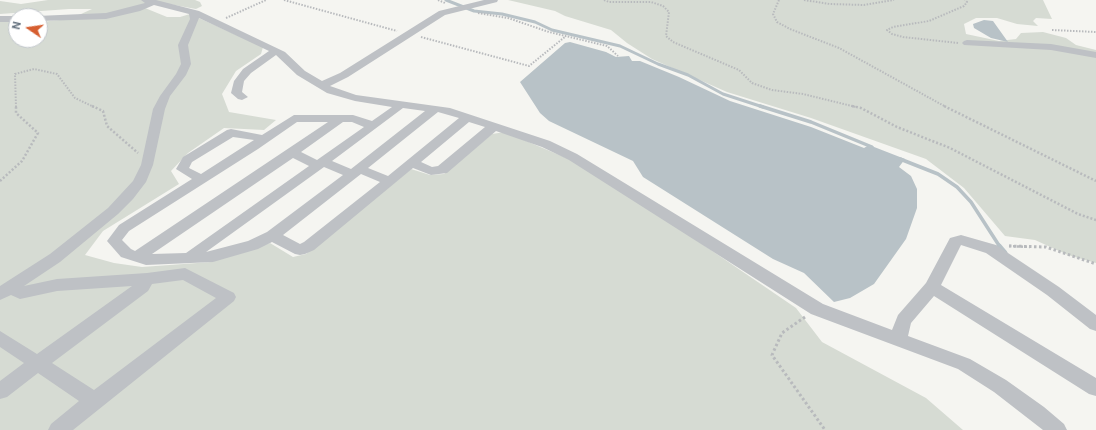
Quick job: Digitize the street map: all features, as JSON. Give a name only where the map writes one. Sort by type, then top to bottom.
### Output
[{"type":"street","points":[[321,86],[344,75],[442,13],[460,7],[494,0]]},
{"type":"street","points":[[48,18],[106,16],[137,9],[149,1],[196,13],[275,51],[301,73],[321,86],[355,98],[446,110],[546,144],[573,157],[817,309],[964,364],[1000,386],[1037,413],[1057,430]]},
{"type":"street","points":[[6,291],[55,258],[114,211],[139,182],[147,165],[159,109],[165,96],[181,75],[186,64],[183,45],[195,19],[193,14],[196,13]]},
{"type":"street","points":[[967,43],[1051,48],[1096,55]]},
{"type":"street","points":[[242,98],[236,93],[239,81],[247,71],[275,51]]},
{"type":"street","points":[[191,257],[197,251],[373,126],[400,105]]},
{"type":"street","points":[[373,126],[353,118],[294,118],[263,140],[124,228],[114,242],[126,253],[146,260],[213,257],[253,245],[272,236],[435,109]]},
{"type":"street","points":[[272,236],[300,250],[309,246],[468,117]]},
{"type":"street","points":[[137,257],[340,119]]},
{"type":"street","points":[[412,163],[431,171],[442,170],[494,126]]},
{"type":"street","points":[[202,179],[182,169],[187,160],[231,133],[255,136],[263,140]]},
{"type":"street","points":[[292,153],[320,163],[390,181]]},
{"type":"street","points":[[898,339],[904,320],[932,287],[955,242],[961,240],[991,249],[1053,290],[1096,324]]},
{"type":"street","points":[[6,291],[20,293],[57,285],[147,279],[185,274],[228,297],[58,430]]},
{"type":"street","points":[[0,391],[142,287],[147,279]]},
{"type":"street","points":[[932,287],[1096,388]]},
{"type":"street","points":[[0,338],[94,401]]},
{"type":"path","points":[[217,23],[266,0]]},
{"type":"path","points":[[284,0],[529,66],[566,36]]},
{"type":"path","points":[[438,0],[607,46],[618,56]]},
{"type":"path","points":[[604,0],[609,2],[651,2],[663,6],[669,12],[666,36],[673,42],[739,70],[752,83],[772,90],[803,94],[861,108],[897,127],[950,148],[1078,214],[1096,220]]},
{"type":"path","points":[[779,0],[773,14],[777,22],[790,29],[839,48],[919,94],[1096,181]]},
{"type":"path","points":[[804,0],[830,4],[864,5],[894,0]]},
{"type":"path","points":[[965,0],[967,2],[964,6],[928,21],[892,27],[887,30],[892,34],[903,37],[967,43]]},
{"type":"path","points":[[1052,30],[1096,32]]},
{"type":"path","points":[[0,181],[22,161],[38,133],[16,113],[15,74],[34,69],[57,74],[75,98],[103,111],[107,126],[138,153],[149,155]]},
{"type":"path","points":[[1004,246],[1046,247],[1096,264]]},
{"type":"path","points":[[817,309],[782,334],[772,355],[825,430]]},
{"type":"shaded area","points":[[48,0],[195,0],[200,2],[202,6],[196,9],[163,3],[154,4],[145,8],[167,17],[180,17],[190,14],[263,47],[261,54],[236,71],[222,94],[229,112],[276,120],[264,130],[224,128],[188,153],[171,171],[179,184],[103,231],[85,255],[114,263],[142,267],[211,262],[270,243],[293,257],[306,254],[411,169],[430,175],[444,174],[492,134],[505,132],[571,160],[655,212],[796,308],[822,342],[926,398],[963,430],[0,430],[0,22],[8,22],[8,48],[48,48],[48,21],[70,19],[92,9],[48,11],[48,8],[8,8],[8,13],[0,14],[0,1],[21,4]]},
{"type":"shaded area","points":[[508,0],[1043,0],[1052,19],[1036,18],[1033,21],[1038,26],[1017,24],[997,18],[976,18],[964,24],[966,34],[999,41],[1016,39],[1021,33],[1043,32],[1066,38],[1076,45],[1096,50],[1096,263],[1068,255],[1035,240],[1005,236],[964,188],[926,159],[811,118],[727,92],[652,59],[627,43],[611,30],[565,16],[555,11]]},
{"type":"shaded area","points":[[984,20],[993,21],[1008,42],[991,38],[974,28],[973,24]]},
{"type":"shaded area","points":[[570,42],[606,52],[616,57],[629,56],[632,61],[640,61],[679,77],[730,101],[811,127],[864,148],[869,145],[905,159],[899,167],[911,176],[917,189],[917,208],[906,239],[874,284],[850,298],[834,302],[804,273],[773,259],[643,177],[633,161],[549,121],[540,113],[520,82],[565,43]]},
{"type":"waterway","points":[[446,0],[474,11],[502,14],[535,22],[552,30],[620,46],[658,64],[688,75],[723,94],[763,107]]},
{"type":"waterway","points":[[760,106],[811,122],[872,147]]},
{"type":"waterway","points":[[900,159],[938,174],[957,187],[971,202],[1000,247]]},
{"type":"waterway","points":[[999,246],[1005,253]]}]
